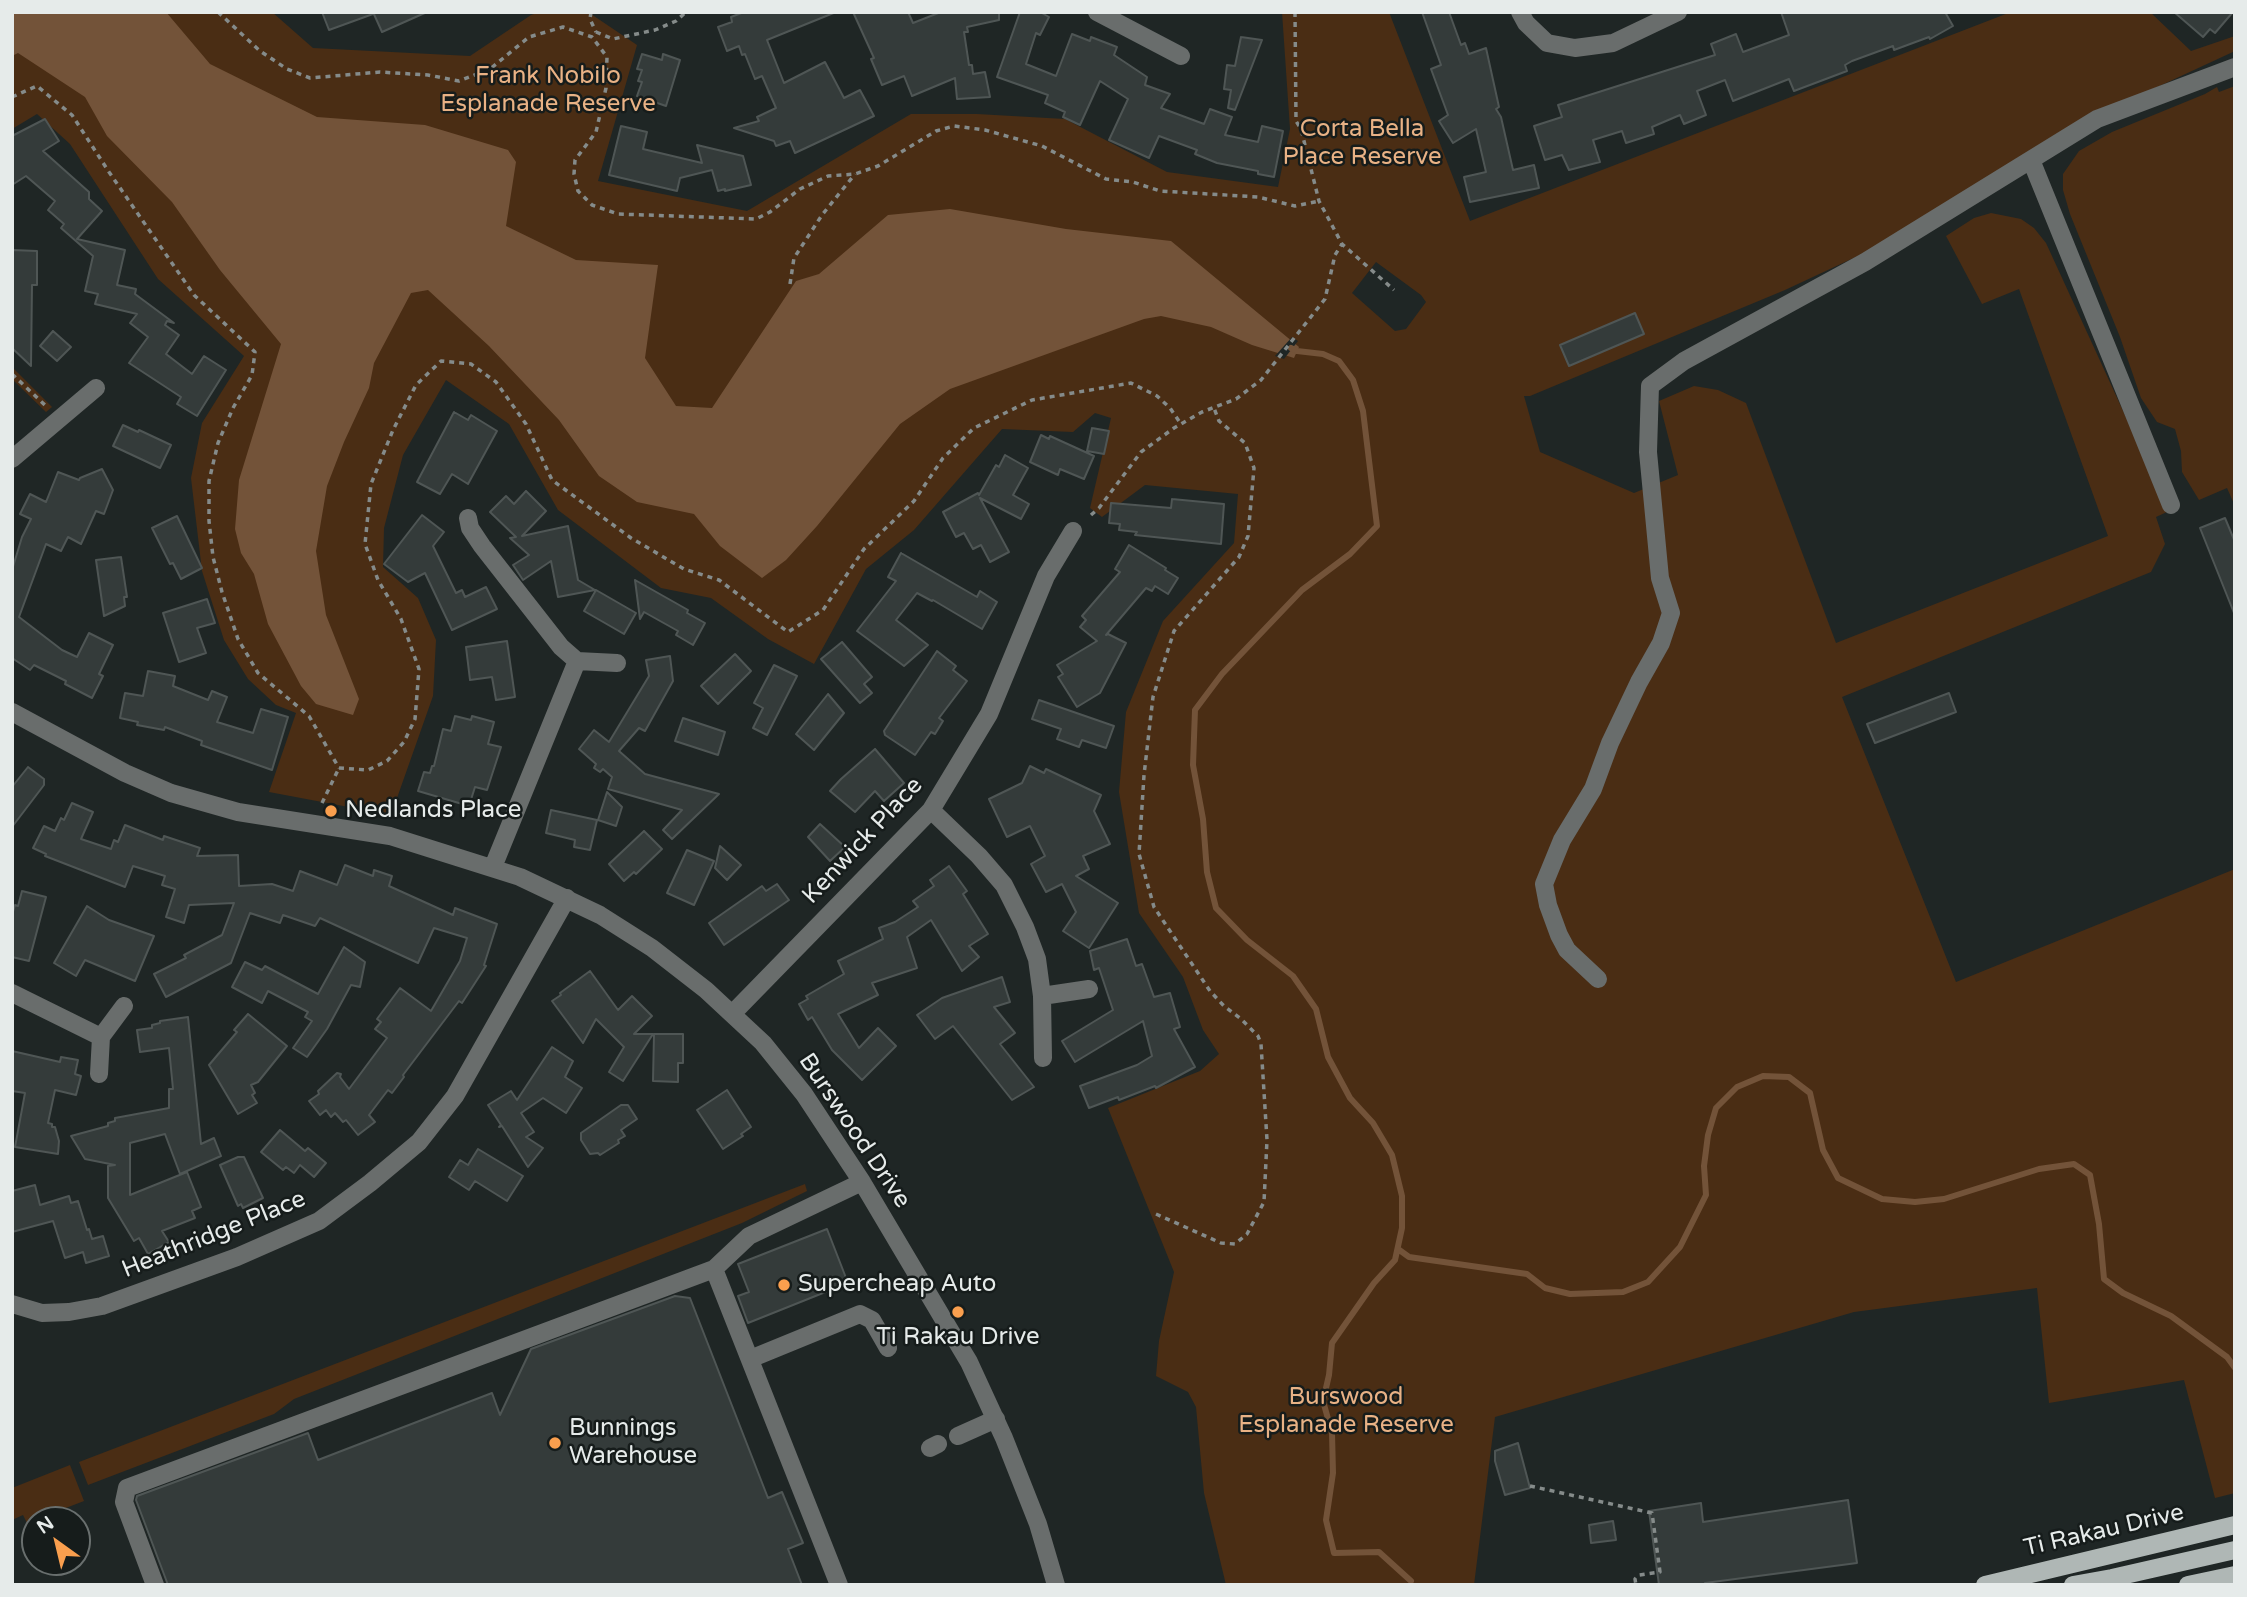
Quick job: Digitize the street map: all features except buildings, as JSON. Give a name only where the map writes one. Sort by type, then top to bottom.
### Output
[{"type":"main road","name":"Ti Rakau Drive","points":[[1985,1585],[2235,1525]]},
{"type":"main road","points":[[2073,1585],[2235,1550]]},
{"type":"main road","points":[[2188,1585],[2235,1575]]},
{"type":"street","points":[[1097,12],[1181,56]]},
{"type":"street","points":[[1520,12],[1526,23],[1547,43],[1575,48],[1613,43],[1678,12]]},
{"type":"street","points":[[1598,979],[1567,950],[1548,905],[1544,884],[1562,840],[1593,789],[1610,743],[1661,643],[1671,613],[1660,578],[1648,452],[1650,386],[1684,360],[1865,262],[2097,119],[2235,67]]},
{"type":"street","points":[[2031,160],[2171,505]]},
{"type":"street","points":[[12,458],[96,388]]},
{"type":"street","points":[[468,518],[470,528],[482,546],[561,647],[577,661],[617,663]]},
{"type":"street","name":"Kenwick Place","points":[[733,1013],[931,810],[989,714],[1046,576],[1073,531]]},
{"type":"street","points":[[494,867],[577,661]]},
{"type":"street","name":"Burswood Drive","points":[[12,712],[125,773],[171,793],[238,812],[390,836],[494,867],[600,915],[652,948],[733,1013],[795,1082],[824,1122],[968,1362],[1023,1484],[1056,1585]]},
{"type":"street","points":[[931,810],[979,856],[1004,885],[1037,959],[1042,996],[1042,1058]]},
{"type":"street","name":"Heathridge Place","points":[[12,1304],[42,1313],[69,1312],[102,1306],[237,1257],[319,1221],[419,1142],[455,1096],[567,898]]},
{"type":"street","points":[[1042,996],[1089,989]]},
{"type":"street","points":[[12,993],[101,1037]]},
{"type":"street","points":[[99,1074],[101,1037],[124,1006]]},
{"type":"street","points":[[155,1585],[124,1502],[127,1488],[714,1269],[749,1236],[862,1182]]},
{"type":"street","points":[[714,1269],[839,1585]]},
{"type":"street","points":[[750,1359],[860,1314],[872,1320],[888,1348]]},
{"type":"street","points":[[958,1436],[996,1419]]},
{"type":"path","points":[[218,12],[260,51],[287,69],[310,78],[380,72],[428,75],[459,81],[490,69],[529,37],[563,27],[593,37],[607,57],[606,88],[596,132],[575,160],[574,174],[578,191],[592,205],[618,214],[756,219],[770,212],[800,189],[828,176],[855,174],[878,166],[936,131],[954,126],[985,130],[1023,140],[1042,146],[1106,179],[1133,182],[1160,191],[1258,197],[1295,206],[1319,201]]},
{"type":"path","points":[[591,12],[590,19],[596,32],[613,39],[655,30],[676,21],[686,12]]},
{"type":"path","points":[[1295,12],[1296,121],[1301,129],[1319,201],[1342,244],[1394,290]]},
{"type":"path","points":[[593,37],[596,32]]},
{"type":"path","points":[[12,97],[37,86],[72,115],[108,172],[194,295],[255,352],[252,375],[233,408],[218,443],[209,481],[209,521],[213,557],[238,639],[258,673],[309,716],[339,768]]},
{"type":"path","points":[[1290,121],[1296,121]]},
{"type":"path","points":[[790,284],[794,258],[822,215],[855,174]]},
{"type":"path","points":[[1091,514],[1099,508],[1141,452],[1181,424],[1244,394],[1267,373],[1325,299],[1335,255],[1342,244]]},
{"type":"path","points":[[339,768],[368,770],[387,761],[404,742],[415,719],[419,669],[401,619],[378,580],[365,544],[371,484],[393,430],[416,384],[441,361],[471,364],[496,382],[526,424],[552,480],[631,538],[684,569],[719,580],[788,632],[823,610],[864,549],[914,501],[943,458],[974,428],[1032,400],[1131,383],[1157,396],[1181,424]]},
{"type":"path","points":[[12,374],[53,413]]},
{"type":"path","points":[[1156,1214],[1222,1243],[1235,1244],[1247,1234],[1265,1202],[1267,1140],[1263,1059],[1258,1036],[1207,987],[1154,907],[1139,853],[1153,697],[1174,631],[1239,557],[1248,536],[1254,468],[1245,443],[1219,421],[1214,408]]},
{"type":"path","points":[[322,803],[339,768]]},
{"type":"path","points":[[1530,1486],[1652,1513],[1660,1572],[1639,1575],[1635,1578],[1636,1585]]},
{"type":"green space","points":[[12,12],[272,12],[313,48],[470,56],[531,15],[540,12],[588,12],[637,45],[598,181],[747,211],[911,114],[977,114],[1065,119],[1167,172],[1278,187],[1290,129],[1282,12],[1389,12],[1470,221],[2011,12],[2150,12],[2191,51],[2235,36],[2235,51],[2058,133],[1875,248],[1785,290],[1530,396],[1524,396],[1540,452],[1634,493],[1678,475],[1659,401],[1694,386],[1718,390],[1746,403],[1836,643],[2108,536],[2019,289],[1982,304],[1946,236],[1974,218],[1991,213],[2021,219],[2034,228],[2046,243],[2169,511],[2156,517],[2165,544],[2151,572],[1842,697],[1956,982],[2235,869],[2235,1493],[2215,1498],[2184,1380],[2049,1403],[2037,1288],[1854,1312],[1495,1417],[1474,1585],[1226,1585],[1204,1493],[1196,1407],[1188,1392],[1156,1376],[1159,1341],[1174,1272],[1108,1108],[1200,1071],[1219,1054],[1203,1030],[1183,977],[1139,913],[1119,792],[1126,712],[1163,621],[1234,543],[1238,494],[1145,485],[1102,517],[1090,508],[1111,418],[1095,413],[1073,432],[1002,429],[914,530],[866,569],[814,664],[768,639],[711,598],[661,588],[558,510],[509,424],[446,380],[403,455],[384,528],[383,567],[418,598],[436,640],[433,696],[391,815],[269,792],[296,713],[276,705],[248,679],[224,640],[202,571],[191,478],[202,423],[244,356],[158,279],[70,144],[37,114],[12,129]],"holes":[[[1376,262],[1421,295],[1426,302],[1406,329],[1395,331],[1352,293]]]},
{"type":"green space","points":[[2235,86],[2235,506],[2227,488],[2199,500],[2182,472],[2181,451],[2175,429],[2157,422],[2141,398],[2120,337],[2070,214],[2063,190],[2063,174],[2079,151],[2112,132],[2217,87],[2219,92]]},
{"type":"green space","points":[[12,367],[52,407],[46,412],[12,379]]},
{"type":"green space","points":[[805,1184],[807,1191],[742,1223],[294,1399],[274,1414],[88,1485],[79,1462]]},
{"type":"green space","points":[[70,1465],[84,1501],[71,1506],[21,1506],[21,1516],[12,1520],[12,1488]]},
{"type":"shaded area","points":[[12,12],[166,12],[210,64],[317,117],[425,125],[508,150],[516,162],[506,226],[576,260],[658,265],[645,358],[676,406],[712,408],[796,281],[819,274],[888,215],[950,209],[1066,229],[1171,241],[1299,347],[1294,358],[1252,345],[1211,327],[1161,316],[1144,319],[950,389],[900,424],[817,526],[786,560],[762,578],[720,546],[694,514],[637,502],[599,476],[559,420],[489,346],[428,290],[411,293],[374,363],[369,388],[327,486],[316,551],[326,615],[359,699],[353,715],[316,704],[301,686],[268,624],[254,574],[241,553],[235,529],[239,480],[281,344],[220,270],[172,202],[107,136],[85,97],[18,53],[12,56]]},
{"type":"pier","points":[[1292,337],[1298,341],[1284,359],[1275,356]]},
{"type":"waterway","points":[[1291,348],[1323,354],[1339,361],[1353,380],[1363,411],[1377,526],[1350,554],[1302,590],[1222,674],[1195,710],[1193,765],[1203,819],[1207,872],[1216,908],[1247,940],[1293,976],[1316,1009],[1328,1057],[1350,1098],[1373,1123],[1392,1155],[1402,1196],[1402,1228],[1395,1260],[1374,1283],[1332,1343],[1323,1401],[1332,1433],[1333,1473],[1326,1520],[1334,1553],[1379,1552],[1411,1581]]},
{"type":"waterway","points":[[1398,1249],[1409,1257],[1527,1274],[1545,1288],[1570,1294],[1623,1292],[1648,1282],[1680,1247],[1706,1195],[1704,1166],[1708,1135],[1716,1108],[1737,1087],[1763,1076],[1789,1077],[1810,1093],[1823,1150],[1838,1178],[1882,1199],[1915,1202],[1944,1199],[2039,1169],[2074,1164],[2090,1175],[2099,1224],[2104,1279],[2123,1293],[2171,1316],[2227,1357],[2235,1368]]},
{"type":"place","name":"Nedlands Place","points":[[331,811]]},
{"type":"place","name":"Supercheap Auto","points":[[784,1285]]},
{"type":"place","name":"Ti Rakau Drive","points":[[958,1312]]},
{"type":"place","name":"Bunnings Warehouse","points":[[555,1443]]},
{"type":"park label","name":"Frank Nobilo Esplanade Reserve","points":[[548,91]]},
{"type":"park label","name":"Corta Bella Place Reserve","points":[[1362,144]]},
{"type":"park label","name":"Burswood Esplanade Reserve","points":[[1346,1412]]}]
